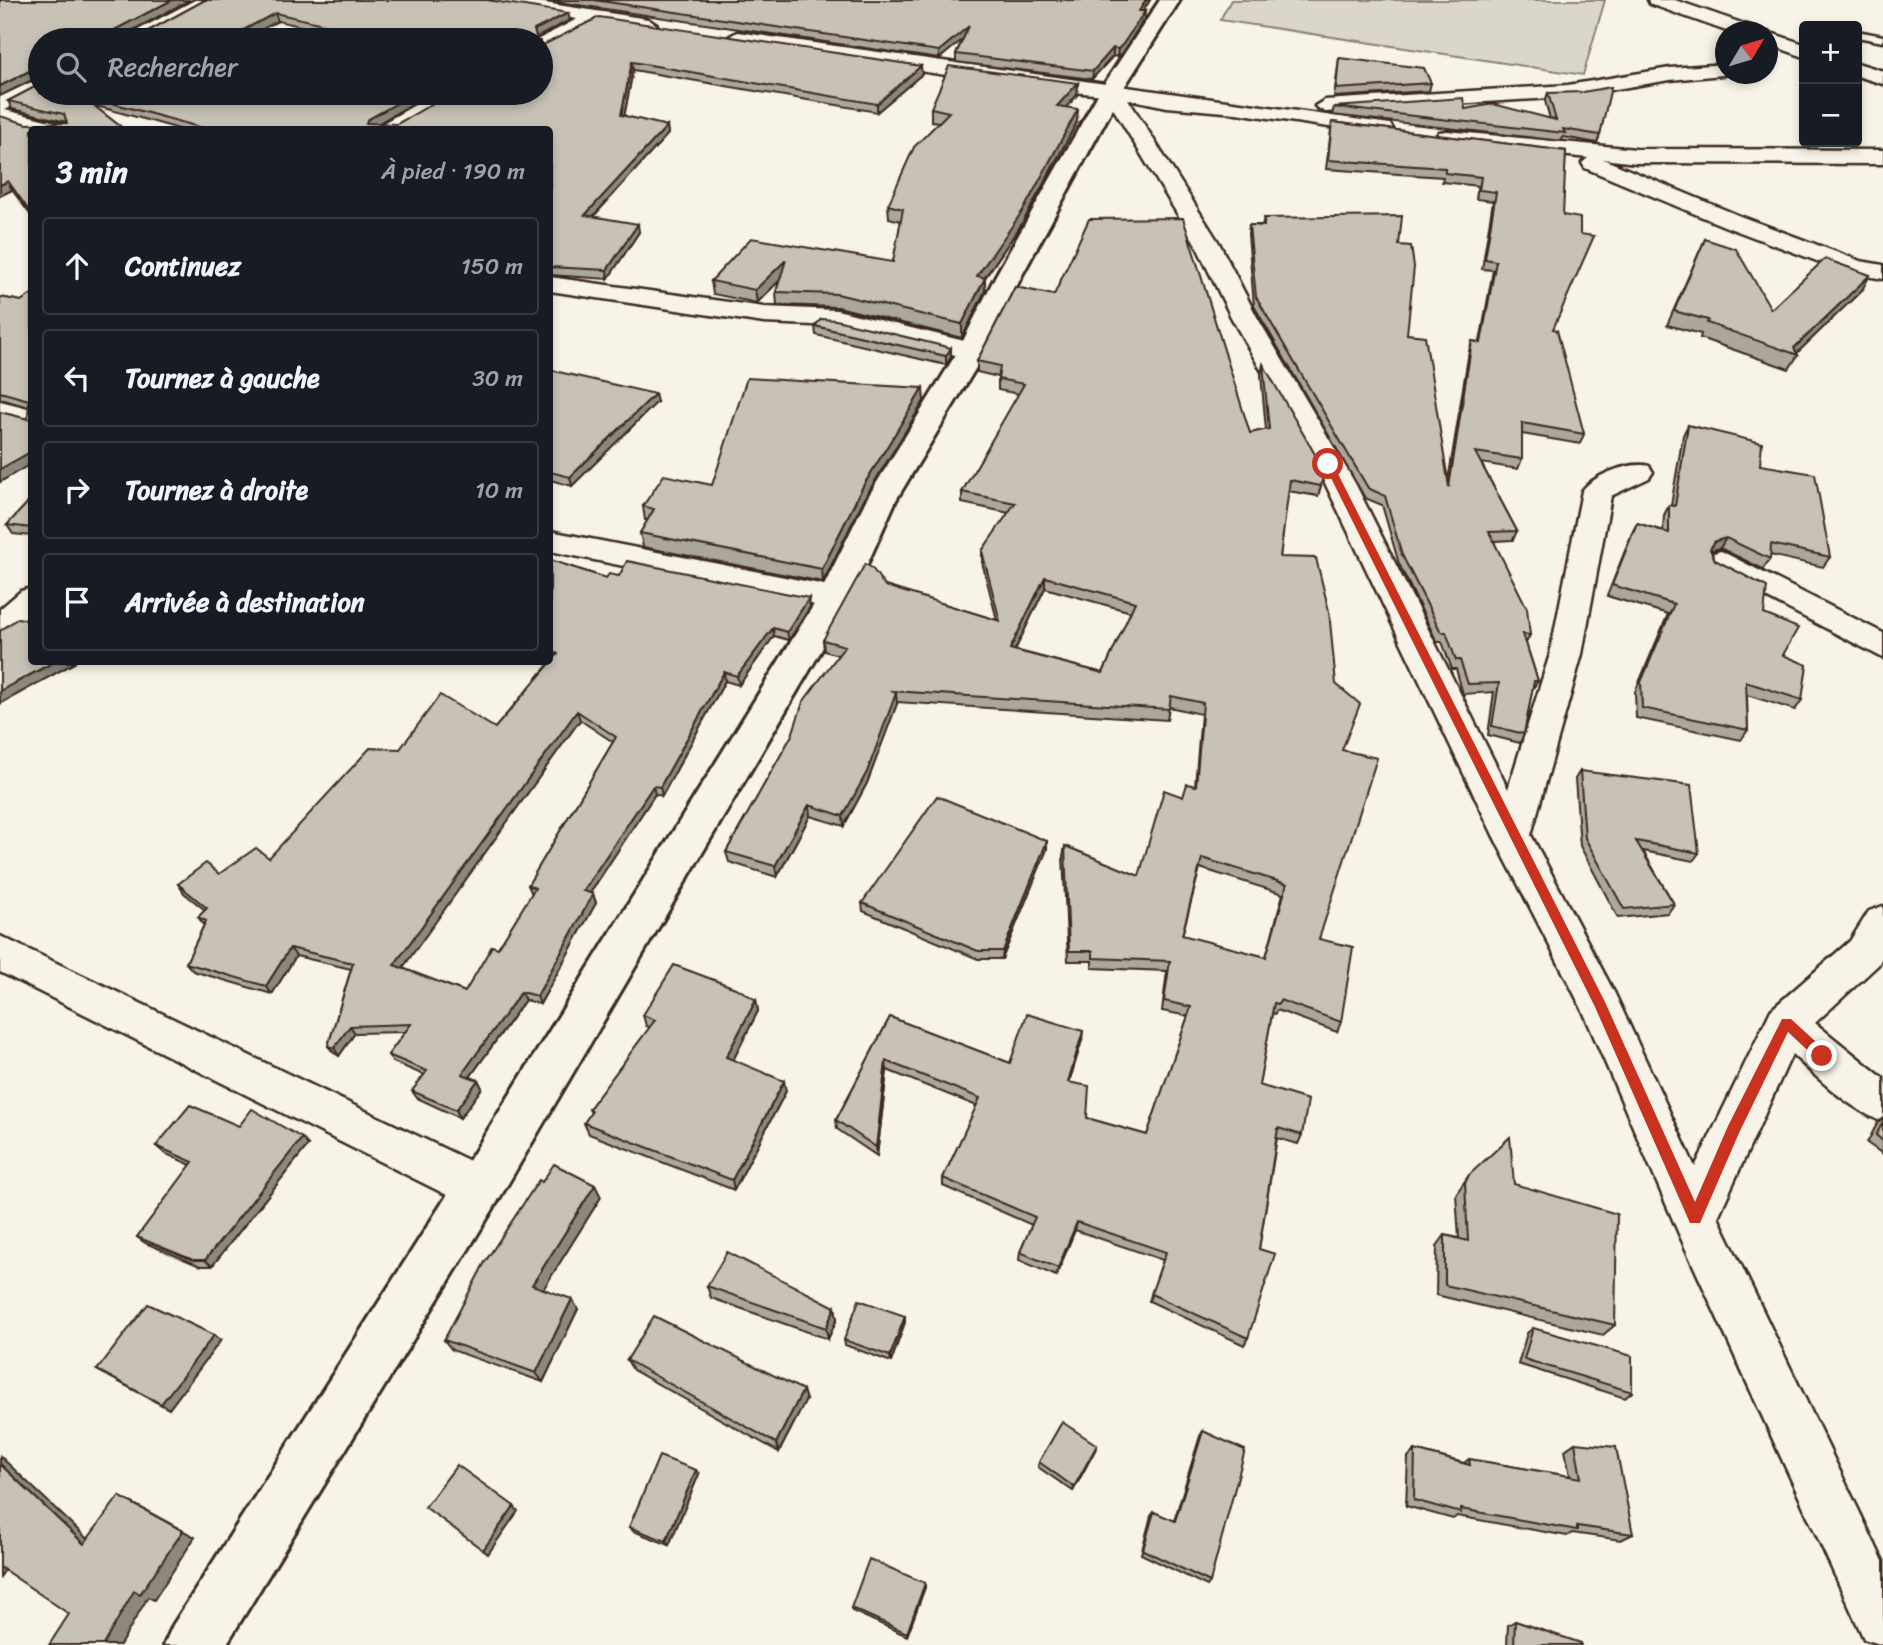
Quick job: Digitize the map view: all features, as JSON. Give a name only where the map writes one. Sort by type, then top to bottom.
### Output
[{"type":"highway","points":[[193,1645],[479,1188],[835,598],[881,500],[972,351],[1008,277],[1112,89],[1170,0]]},
{"type":"street","points":[[153,28],[209,0]]},
{"type":"street","points":[[490,0],[665,27]]},
{"type":"street","points":[[1657,0],[1717,21]]},
{"type":"street","points":[[553,40],[596,17]]},
{"type":"street","points":[[720,36],[1038,83],[1112,89],[1167,101],[1236,107],[1311,107],[1568,91],[1670,74],[1715,71]]},
{"type":"street","points":[[1778,41],[1799,48]]},
{"type":"street","points":[[1778,57],[1799,50]]},
{"type":"street","points":[[1862,71],[1883,78]]},
{"type":"street","points":[[1112,89],[1207,243],[1244,317],[1340,483],[1512,835],[1601,1006],[1695,1218],[1883,1620]]},
{"type":"street","points":[[0,105],[28,91]]},
{"type":"street","points":[[389,126],[428,105]]},
{"type":"street","points":[[1236,107],[1326,123],[1582,153],[1636,156],[1883,157]]},
{"type":"street","points":[[0,115],[43,126]]},
{"type":"street","points":[[1582,153],[1587,161],[1732,221],[1855,267],[1883,272]]},
{"type":"street","points":[[553,284],[764,315],[837,318],[972,351]]},
{"type":"street","points":[[0,409],[28,417]]},
{"type":"street","points":[[1512,835],[1566,654],[1597,491],[1639,472]]},
{"type":"street","points":[[553,542],[835,598]]},
{"type":"street","points":[[1721,561],[1883,647]]},
{"type":"street","points":[[0,626],[28,602]]},
{"type":"street","points":[[1695,1218],[1733,1130],[1786,1023],[1864,953],[1883,922]]},
{"type":"street","points":[[0,953],[479,1188]]},
{"type":"street","points":[[1786,1023],[1840,1072],[1883,1102]]},
{"type":"lane","points":[[1862,35],[1883,39]]},
{"type":"shaded area","points":[[1231,0],[1605,0],[1583,75],[1220,20]]},
{"type":"building","points":[[0,0],[172,0],[118,28],[28,28],[28,72],[0,86]]},
{"type":"building","points":[[205,0],[487,0],[568,13],[538,28],[341,28],[275,13],[247,28],[154,28]]},
{"type":"building","points":[[594,0],[1146,0],[1139,11],[1145,11],[1123,44],[1118,49],[1113,48],[1093,71],[956,54],[969,26],[939,51]]},
{"type":"building","points":[[599,17],[921,66],[877,104],[632,62],[621,115],[667,126],[585,215],[638,224],[607,270],[553,267],[553,126],[195,126],[119,105],[394,105],[366,123],[397,124],[430,105],[553,105],[553,40]]},
{"type":"building","points":[[1339,58],[1424,68],[1431,83],[1336,89]]},
{"type":"building","points":[[949,66],[1078,83],[1057,106],[1078,109],[1024,209],[977,276],[985,278],[962,324],[837,294],[776,292],[786,260],[755,290],[711,281],[751,238],[893,262],[903,209],[888,205],[914,147],[949,112],[931,108]]},
{"type":"building","points":[[1611,87],[1600,135],[1334,107],[1463,98],[1465,109],[1493,104],[1556,120],[1548,93],[1583,92]]},
{"type":"building","points":[[28,91],[28,105],[93,105],[120,126],[28,126],[28,209],[8,181],[0,185],[0,116],[27,124],[67,123],[64,114],[8,101]]},
{"type":"building","points":[[1332,122],[1566,151],[1563,215],[1580,218],[1580,234],[1594,236],[1553,329],[1557,330],[1584,434],[1522,423],[1522,459],[1475,452],[1517,531],[1489,532],[1527,608],[1530,635],[1523,634],[1538,681],[1534,681],[1524,734],[1492,726],[1499,683],[1468,684],[1446,632],[1441,632],[1402,555],[1385,496],[1368,488],[1256,297],[1249,225],[1264,226],[1264,218],[1402,216],[1399,245],[1411,246],[1414,267],[1407,334],[1425,336],[1449,487],[1472,341],[1481,343],[1496,261],[1485,259],[1496,192],[1479,190],[1481,177],[1445,173],[1445,168],[1328,160]]},
{"type":"building","points":[[1183,218],[1250,433],[1269,429],[1263,364],[1324,470],[1321,486],[1290,480],[1280,557],[1316,558],[1329,611],[1336,684],[1360,704],[1342,750],[1377,758],[1319,939],[1353,947],[1341,1022],[1280,1000],[1279,1004],[1274,1003],[1259,1085],[1308,1100],[1302,1135],[1278,1128],[1259,1249],[1275,1254],[1248,1338],[1151,1294],[1166,1252],[1077,1222],[1058,1268],[1020,1252],[1035,1217],[943,1178],[980,1098],[886,1061],[876,1147],[836,1120],[890,1017],[1010,1063],[1027,1014],[1083,1031],[1068,1082],[1089,1086],[1087,1118],[1147,1135],[1191,1007],[1164,1001],[1170,961],[1093,958],[1093,951],[1069,951],[1065,846],[1139,876],[1164,790],[1183,797],[1187,784],[1196,786],[1203,703],[1171,696],[1169,709],[893,691],[896,693],[867,772],[843,816],[809,805],[775,866],[726,852],[792,735],[803,702],[845,646],[823,640],[865,564],[872,568],[885,586],[1000,621],[982,551],[1015,503],[962,492],[1024,384],[998,379],[1000,366],[977,361],[1015,287],[1054,295],[1089,219]],"holes":[[[1045,577],[1135,602],[1103,673],[1010,649]],[[1202,858],[1287,884],[1266,957],[1182,935]]]},
{"type":"building","points":[[1705,239],[1736,249],[1771,309],[1825,259],[1870,275],[1794,348],[1798,355],[1707,323],[1708,320],[1674,311]]},
{"type":"building","points":[[0,297],[21,301],[28,297],[28,400],[0,392]]},
{"type":"building","points":[[821,319],[836,320],[951,348],[946,356],[815,326]]},
{"type":"building","points":[[553,371],[655,394],[570,477],[553,473]]},
{"type":"building","points":[[747,378],[923,388],[863,486],[822,569],[640,533],[654,509],[643,506],[664,475],[712,485]]},
{"type":"building","points":[[0,412],[28,419],[28,453],[0,469]]},
{"type":"building","points":[[1688,425],[1762,443],[1760,465],[1815,474],[1830,557],[1771,544],[1770,559],[1726,538],[1715,541],[1710,549],[1715,560],[1767,587],[1764,614],[1798,628],[1783,655],[1807,665],[1802,700],[1746,682],[1748,730],[1642,708],[1641,682],[1674,604],[1612,585],[1637,523],[1669,533],[1669,505],[1675,506]]},
{"type":"building","points":[[28,502],[28,528],[7,525]]},
{"type":"building","points":[[553,561],[606,578],[609,574],[619,576],[627,561],[809,598],[787,632],[773,628],[737,676],[724,672],[660,787],[653,786],[583,891],[593,894],[537,996],[521,992],[462,1074],[478,1080],[456,1110],[412,1091],[427,1071],[388,1055],[411,1024],[350,1026],[334,1048],[328,1046],[353,963],[290,948],[266,986],[186,963],[206,921],[198,917],[207,908],[178,884],[206,863],[219,874],[256,848],[269,858],[370,748],[400,749],[440,695],[495,728],[549,665],[553,665],[553,660],[558,654],[553,652]],"holes":[[[577,711],[616,737],[528,885],[535,888],[498,948],[492,946],[465,992],[394,965]]]},
{"type":"building","points":[[18,618],[28,620],[28,665],[48,665],[0,691],[0,631]]},
{"type":"building","points":[[1580,771],[1691,785],[1699,853],[1636,841],[1674,904],[1624,909],[1585,838]]},
{"type":"building","points":[[937,796],[1047,841],[1003,951],[978,951],[862,903]]},
{"type":"building","points":[[674,965],[738,989],[756,1000],[726,1057],[784,1081],[732,1180],[584,1123],[592,1111],[589,1109],[655,1020],[643,1015]]},
{"type":"building","points":[[190,1105],[239,1126],[252,1109],[302,1138],[205,1260],[193,1260],[137,1237],[193,1162],[156,1146]]},
{"type":"building","points":[[1883,1122],[1883,1141],[1876,1135]]},
{"type":"building","points":[[1510,1137],[1514,1184],[1617,1214],[1615,1325],[1445,1285],[1445,1235],[1468,1241],[1465,1183],[1469,1175]]},
{"type":"building","points":[[554,1164],[595,1185],[532,1285],[572,1299],[536,1373],[444,1340],[485,1262],[539,1180],[542,1182]]},
{"type":"building","points":[[727,1252],[835,1307],[826,1328],[707,1286]]},
{"type":"building","points":[[859,1300],[905,1316],[890,1356],[844,1340]]},
{"type":"building","points":[[148,1304],[214,1335],[161,1404],[97,1370]]},
{"type":"building","points":[[654,1316],[803,1390],[776,1443],[627,1360]]},
{"type":"building","points":[[1533,1328],[1632,1356],[1632,1392],[1524,1359]]},
{"type":"building","points":[[1062,1422],[1097,1445],[1074,1487],[1039,1462]]},
{"type":"building","points":[[1203,1431],[1245,1450],[1210,1582],[1143,1550],[1154,1512],[1175,1521]]},
{"type":"building","points":[[1575,1443],[1616,1447],[1633,1534],[1577,1526],[1577,1530],[1461,1509],[1461,1513],[1414,1500],[1415,1450],[1470,1465],[1469,1459],[1581,1478]]},
{"type":"building","points":[[659,1456],[696,1470],[666,1541],[629,1527]]},
{"type":"building","points":[[0,1464],[84,1544],[119,1496],[183,1531],[140,1594],[134,1591],[103,1645],[49,1645],[69,1614],[0,1567]]},
{"type":"building","points":[[457,1465],[514,1506],[483,1550],[425,1507]]},
{"type":"building","points":[[869,1559],[925,1583],[907,1633],[851,1608]]},
{"type":"building","points":[[1515,1621],[1581,1643],[1581,1645],[1514,1645]]},
{"type":"route","points":[[1328,464],[1340,483],[1512,835],[1601,1006],[1695,1218],[1733,1130],[1786,1023],[1822,1056]]}]
